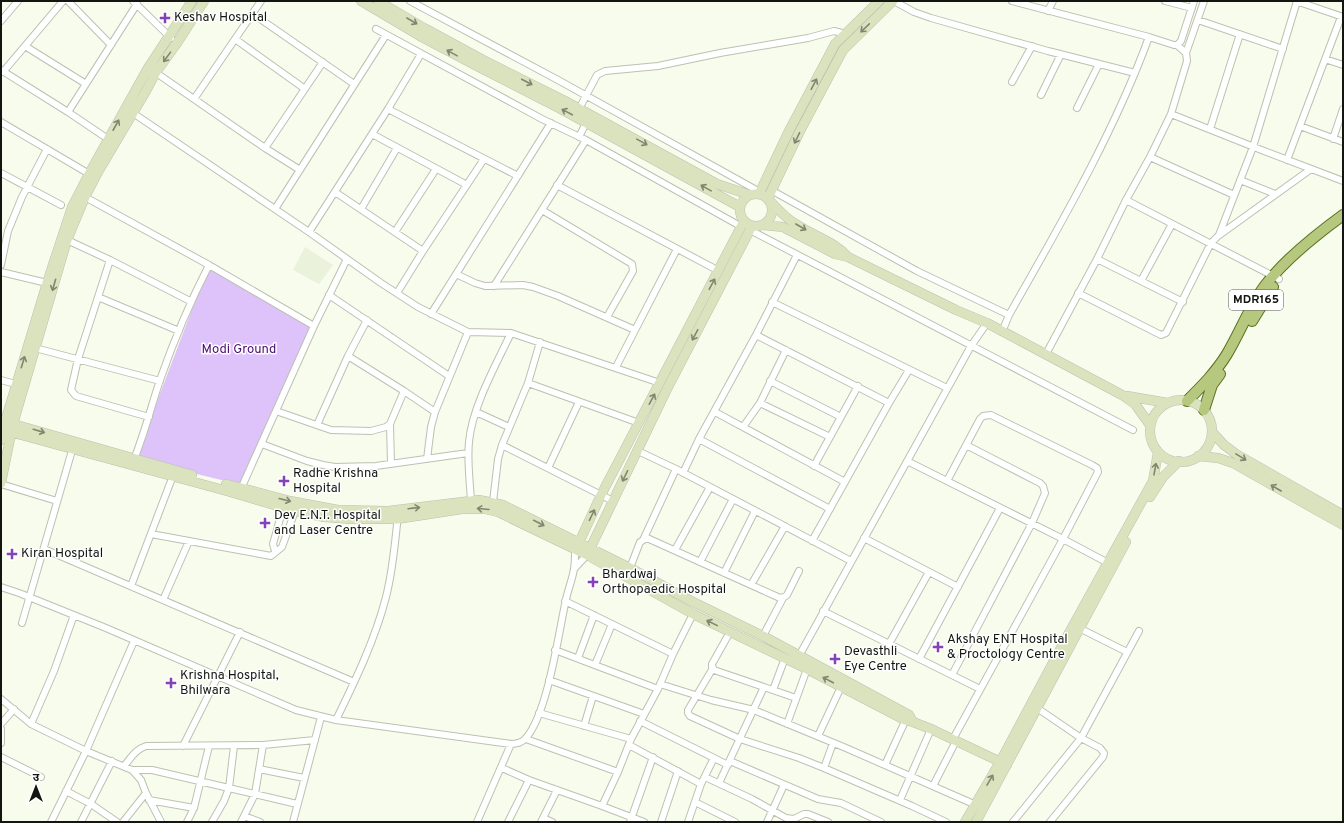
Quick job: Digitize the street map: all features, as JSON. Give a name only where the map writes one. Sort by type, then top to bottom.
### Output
[{"type":"main road","points":[[20,386],[47,283],[72,206],[92,176],[170,36],[192,1]]},
{"type":"main road","points":[[152,70],[177,43],[204,1]]},
{"type":"main road","points":[[361,1],[420,36],[473,64],[586,123],[677,167],[717,184],[770,197],[786,217],[798,226],[841,249],[848,257]]},
{"type":"main road","points":[[378,1],[483,60],[579,109],[740,206]]},
{"type":"main road","points":[[747,226],[741,214],[740,206],[744,199],[756,193],[835,44],[879,1]]},
{"type":"main road","points":[[763,225],[772,215],[773,210],[770,197],[799,133],[843,50],[893,1]]},
{"type":"main road","points":[[1,440],[35,348],[67,240],[108,139],[129,110]]},
{"type":"main road","name":"MDR165","points":[[1187,401],[1216,371],[1264,288],[1324,229],[1343,214]]},
{"type":"main road","name":"MDR165","points":[[1204,410],[1212,386],[1232,357],[1272,287],[1276,277],[1343,222]]},
{"type":"main road","points":[[747,226],[763,225],[784,227],[835,254],[848,257],[956,310],[987,323],[1122,395],[1135,404],[1150,425]]},
{"type":"main road","points":[[577,546],[601,496],[719,271],[747,226]]},
{"type":"main road","points":[[589,552],[747,226]]},
{"type":"main road","points":[[1122,395],[1168,403]]},
{"type":"main road","points":[[1177,400],[1196,404],[1204,410],[1211,422],[1212,432],[1208,446],[1198,456],[1180,462],[1170,460],[1158,452],[1151,439],[1150,425],[1156,412],[1168,403],[1177,400]]},
{"type":"main road","points":[[6,426],[240,492],[283,508],[339,519],[462,509],[486,509],[507,515],[589,552],[693,614],[785,658],[841,687],[1003,764]]},
{"type":"main road","points":[[1,483],[6,426]]},
{"type":"main road","points":[[1212,432],[1224,445],[1236,454],[1329,513],[1343,525]]},
{"type":"main road","points":[[976,822],[1003,764],[1108,563],[1153,481],[1158,452]]},
{"type":"main road","points":[[1198,456],[1225,460],[1233,463],[1312,503]]},
{"type":"main road","points":[[965,822],[1003,764],[1036,708],[1152,495],[1163,477],[1180,462]]},
{"type":"main road","points":[[240,492],[338,510],[398,515],[472,501],[493,502],[515,510],[577,546]]},
{"type":"main road","points":[[1329,513],[1343,515]]},
{"type":"main road","points":[[589,552],[630,568],[693,602],[762,636],[909,719]]},
{"type":"street","points":[[1,21],[18,1]]},
{"type":"street","points":[[63,1],[2,71],[108,139]]},
{"type":"street","points":[[68,1],[111,44]]},
{"type":"street","points":[[194,99],[262,1]]},
{"type":"street","points":[[410,1],[585,96],[756,193]]},
{"type":"street","points":[[893,1],[914,12],[931,18],[1135,73]]},
{"type":"street","points":[[1012,1],[1024,2],[1048,10],[1177,45],[1188,56],[1171,114],[1097,259],[1046,354]]},
{"type":"street","points":[[1048,10],[1053,1]]},
{"type":"street","points":[[1165,1],[1192,8]]},
{"type":"street","points":[[1177,45],[1181,41],[1194,1]]},
{"type":"street","points":[[1186,53],[1204,1]]},
{"type":"street","points":[[1218,236],[1253,147],[1296,1],[1342,17],[1287,160]]},
{"type":"street","points":[[68,112],[111,44],[135,2],[177,43]]},
{"type":"street","points":[[252,14],[354,84]]},
{"type":"street","points":[[1198,20],[1282,49]]},
{"type":"street","points":[[376,29],[747,226],[797,255],[1133,430]]},
{"type":"street","points":[[579,109],[597,75],[605,71],[658,66],[720,53],[808,38],[834,31],[846,34]]},
{"type":"street","points":[[1210,129],[1240,34]]},
{"type":"street","points":[[275,209],[386,35]]},
{"type":"street","points":[[1002,332],[1009,315],[1100,149],[1135,73],[1149,37]]},
{"type":"street","points":[[235,39],[305,89]]},
{"type":"street","points":[[25,46],[86,84]]},
{"type":"street","points":[[1012,82],[1032,46]]},
{"type":"street","points":[[309,232],[421,54]]},
{"type":"street","points":[[1041,95],[1061,54]]},
{"type":"street","points":[[1325,59],[1343,65]]},
{"type":"street","points":[[265,148],[322,62]]},
{"type":"street","points":[[1077,108],[1099,64]]},
{"type":"street","points":[[152,70],[265,148],[300,170]]},
{"type":"street","points":[[388,108],[518,176]]},
{"type":"street","points":[[1333,138],[1343,109]]},
{"type":"street","points":[[129,110],[397,293],[431,314],[468,332],[511,333],[660,383]]},
{"type":"street","points":[[1171,114],[1343,181]]},
{"type":"street","points":[[1,122],[92,176]]},
{"type":"street","points":[[431,314],[551,123]]},
{"type":"street","points":[[579,137],[586,123]]},
{"type":"street","points":[[1300,126],[1343,142]]},
{"type":"street","points":[[372,134],[467,185]]},
{"type":"street","points":[[494,286],[586,140]]},
{"type":"street","points":[[361,210],[397,148]]},
{"type":"street","points":[[1,265],[8,232],[26,187],[47,149]]},
{"type":"street","points":[[1150,157],[1234,195]]},
{"type":"street","points":[[397,293],[484,159]]},
{"type":"street","points":[[396,232],[436,168]]},
{"type":"street","points":[[1078,293],[1161,335],[1166,333],[1211,244],[1218,236],[1311,169]]},
{"type":"street","points":[[1,173],[61,205]]},
{"type":"street","points":[[1240,180],[1275,194]]},
{"type":"street","points":[[557,186],[719,271]]},
{"type":"street","points":[[335,192],[423,251]]},
{"type":"street","points":[[85,197],[209,265],[314,326]]},
{"type":"street","points":[[770,197],[917,271],[1009,315]]},
{"type":"street","points":[[1126,200],[1276,277]]},
{"type":"street","points":[[542,210],[632,264],[633,271],[607,318]]},
{"type":"street","points":[[1141,281],[1172,224]]},
{"type":"street","points":[[1,229],[8,232]]},
{"type":"street","points":[[67,240],[190,301]]},
{"type":"street","points":[[616,367],[677,249]]},
{"type":"street","points":[[683,473],[797,255]]},
{"type":"street","points":[[240,492],[314,326],[347,259]]},
{"type":"street","points":[[1097,259],[1182,302]]},
{"type":"street","points":[[110,260],[78,359],[71,388],[73,394],[149,417]]},
{"type":"street","points":[[133,462],[160,381],[190,301],[209,265]]},
{"type":"street","points":[[1,272],[47,283]]},
{"type":"street","points":[[456,274],[475,283],[494,286],[523,285],[533,287],[635,330]]},
{"type":"street","points":[[329,294],[449,376]]},
{"type":"street","points":[[98,297],[179,331]]},
{"type":"street","points":[[772,302],[947,388]]},
{"type":"street","points":[[316,425],[348,356],[367,320]]},
{"type":"street","points":[[799,656],[947,388],[971,346],[987,323]]},
{"type":"street","points":[[427,458],[431,427],[435,412],[468,332]]},
{"type":"street","points":[[472,501],[468,453],[471,428],[482,396],[511,333]]},
{"type":"street","points":[[756,335],[889,403]]},
{"type":"street","points":[[493,502],[498,459],[502,445],[528,383],[540,342]]},
{"type":"street","points":[[35,348],[160,381]]},
{"type":"street","points":[[743,427],[760,402],[786,350]]},
{"type":"street","points":[[348,356],[435,412]]},
{"type":"street","points":[[812,541],[909,370]]},
{"type":"street","points":[[1,380],[20,386]]},
{"type":"street","points":[[770,381],[841,417]]},
{"type":"street","points":[[528,383],[639,423]]},
{"type":"street","points":[[814,466],[858,386]]},
{"type":"street","points":[[391,464],[390,424],[404,391]]},
{"type":"street","points":[[548,468],[579,402]]},
{"type":"street","points":[[760,402],[830,437]]},
{"type":"street","points":[[276,411],[324,428],[340,431],[370,431],[386,427],[390,424]]},
{"type":"street","points":[[476,412],[509,428]]},
{"type":"street","points":[[715,412],[845,482]]},
{"type":"street","points":[[932,786],[980,689],[1098,475],[1098,470],[1095,467],[991,415],[983,416],[980,419],[947,481]]},
{"type":"street","points":[[700,439],[830,509]]},
{"type":"street","points":[[262,444],[323,466],[345,467],[376,466],[468,453]]},
{"type":"street","points":[[952,675],[1032,523],[1045,493],[1043,486],[966,444]]},
{"type":"street","points":[[22,624],[73,445]]},
{"type":"street","points":[[502,445],[613,501]]},
{"type":"street","points":[[638,451],[676,469],[851,561]]},
{"type":"street","points":[[907,461],[1032,523],[1108,563]]},
{"type":"street","points":[[630,568],[640,542],[644,538],[676,469]]},
{"type":"street","points":[[131,586],[174,473]]},
{"type":"street","points":[[1,483],[57,501]]},
{"type":"street","points":[[675,550],[710,487]]},
{"type":"street","points":[[700,562],[733,499]]},
{"type":"street","points":[[275,551],[273,544],[283,508]]},
{"type":"street","points":[[919,659],[1000,508]]},
{"type":"street","points":[[151,534],[268,556],[273,555],[275,551],[282,547],[295,511]]},
{"type":"street","points":[[724,572],[755,511]]},
{"type":"street","points":[[336,720],[354,682],[378,624],[386,598],[390,579],[398,515]]},
{"type":"street","points":[[751,585],[785,526]]},
{"type":"street","points":[[644,538],[650,539],[783,598]]},
{"type":"street","points":[[864,538],[958,587]]},
{"type":"street","points":[[163,600],[188,541]]},
{"type":"street","points":[[1,587],[134,641],[296,710],[336,720],[511,744],[522,742],[526,738],[535,724],[539,713],[549,680],[565,601],[574,568],[577,546]]},
{"type":"street","points":[[44,549],[354,682]]},
{"type":"street","points":[[574,568],[589,552]]},
{"type":"street","points":[[762,636],[798,571]]},
{"type":"street","points":[[889,644],[929,572]]},
{"type":"street","points":[[565,601],[672,654]]},
{"type":"street","points":[[823,611],[980,689]]},
{"type":"street","points":[[602,806],[630,742],[659,686],[672,654],[693,614]]},
{"type":"street","points":[[578,658],[594,615]]},
{"type":"street","points":[[31,724],[54,671],[74,616]]},
{"type":"street","points":[[595,665],[612,624]]},
{"type":"street","points":[[1079,628],[1127,652]]},
{"type":"street","points":[[1012,822],[1080,738],[1138,631]]},
{"type":"street","points":[[183,746],[240,632]]},
{"type":"street","points":[[730,632],[712,664],[713,668],[698,696],[688,710],[688,714],[740,739],[824,768],[900,800],[946,822]]},
{"type":"street","points":[[51,822],[86,752],[134,641]]},
{"type":"street","points":[[555,650],[659,686],[754,710],[818,736],[976,805]]},
{"type":"street","points":[[773,690],[785,658]]},
{"type":"street","points":[[713,668],[717,671],[796,698]]},
{"type":"street","points":[[787,724],[807,669]]},
{"type":"street","points":[[549,680],[644,714]]},
{"type":"street","points":[[719,783],[764,687]]},
{"type":"street","points":[[818,736],[841,687]]},
{"type":"street","points":[[584,726],[593,696]]},
{"type":"street","points":[[1,699],[31,724],[86,752],[132,770],[141,780],[159,821]]},
{"type":"street","points":[[1036,708],[1080,738],[1102,750],[1104,755],[1050,822]]},
{"type":"street","points":[[1,724],[14,709]]},
{"type":"street","points":[[539,713],[584,726],[630,742],[653,757],[701,784]]},
{"type":"street","points":[[293,822],[321,717]]},
{"type":"street","points":[[885,765],[909,719]]},
{"type":"street","points":[[640,722],[714,758],[818,799],[841,803],[881,822]]},
{"type":"street","points":[[1,729],[1,743]]},
{"type":"street","points":[[900,800],[931,729]]},
{"type":"street","points":[[526,738],[618,772]]},
{"type":"street","points":[[124,766],[140,748],[146,746],[234,746],[315,740]]},
{"type":"street","points":[[824,768],[833,743]]},
{"type":"street","points":[[477,822],[502,768],[511,744]]},
{"type":"street","points":[[260,822],[243,819],[255,794],[262,745]]},
{"type":"street","points":[[189,821],[201,782],[209,746]]},
{"type":"street","points":[[212,822],[224,801],[229,788],[234,746]]},
{"type":"street","points":[[631,820],[653,757]]},
{"type":"street","points":[[1,758],[41,776]]},
{"type":"street","points":[[688,822],[701,784],[714,758]]},
{"type":"street","points":[[81,822],[112,761]]},
{"type":"street","points":[[502,768],[529,780],[602,806],[631,820],[644,822]]},
{"type":"street","points":[[259,769],[304,778]]},
{"type":"street","points":[[132,770],[152,770],[297,804]]},
{"type":"street","points":[[661,822],[678,771]]},
{"type":"street","points":[[705,777],[790,820],[804,814],[808,814],[828,822]]},
{"type":"street","points":[[508,822],[529,780]]},
{"type":"street","points":[[766,822],[784,785]]},
{"type":"street","points":[[552,822],[542,820],[557,790]]},
{"type":"street","points":[[66,791],[91,804],[117,822]]},
{"type":"street","points":[[123,822],[146,793]]},
{"type":"street","points":[[150,800],[194,808]]},
{"type":"street","points":[[695,802],[735,822]]},
{"type":"shaded area","points":[[305,247],[333,265],[319,284],[293,270]]},
{"type":"green space","name":"Modi Ground","points":[[209,265],[314,326],[242,485],[135,459]]},
{"type":"place","name":"Keshav Hospital","points":[[165,18]]},
{"type":"place","name":"Radhe Krishna Hospital","points":[[284,481]]},
{"type":"place","name":"Dev E.N.T. Hospital and Laser Centre","points":[[265,523]]},
{"type":"place","name":"Kiran Hospital","points":[[12,554]]},
{"type":"place","name":"Bhardwaj Orthopaedic Hospital","points":[[593,582]]},
{"type":"place","name":"Akshay ENT Hospital & Proctology Centre","points":[[938,647]]},
{"type":"place","name":"Devasthli Eye Centre","points":[[835,659]]},
{"type":"place","name":"Krishna Hospital, Bhilwara","points":[[171,683]]}]
